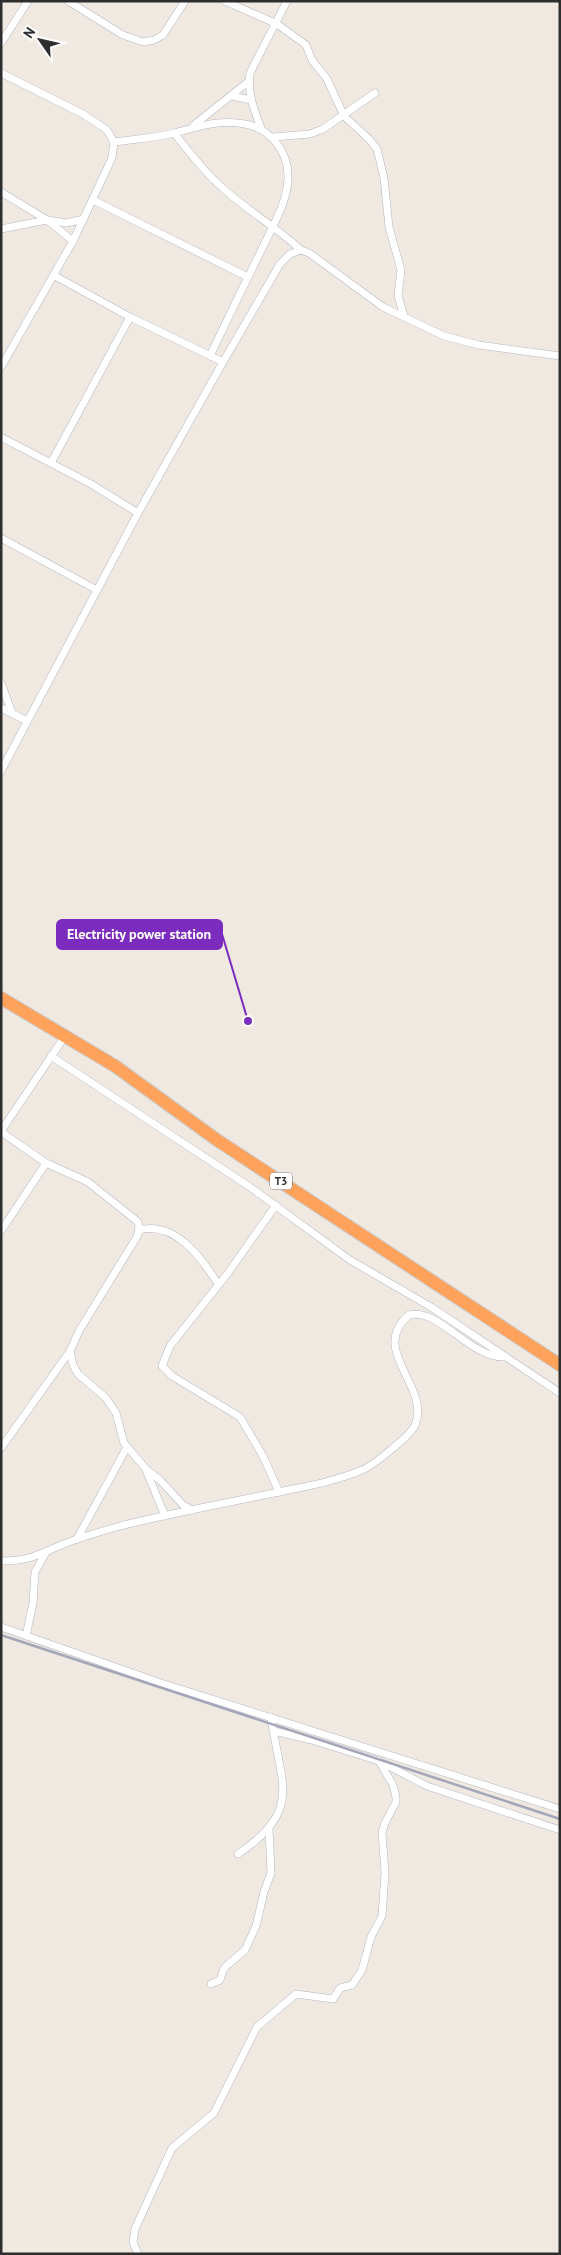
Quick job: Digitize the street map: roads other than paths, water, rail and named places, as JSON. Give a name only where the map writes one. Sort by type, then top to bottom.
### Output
[{"type":"highway","name":"T3","points":[[1,998],[115,1066],[217,1140],[560,1365]]},
{"type":"street","points":[[1,43],[28,1]]},
{"type":"street","points":[[68,1],[122,35],[144,42],[154,40],[163,35],[185,1]]},
{"type":"street","points":[[225,1],[277,24],[306,45],[312,60],[327,79],[344,116],[370,139],[377,149],[381,163],[389,227],[401,270],[398,296],[404,316]]},
{"type":"street","points":[[261,128],[250,100],[248,82],[256,60],[277,24],[287,1]]},
{"type":"street","points":[[1,73],[83,114],[107,130],[114,142],[112,158],[73,241],[55,276],[1,367]]},
{"type":"street","points":[[190,128],[248,82]]},
{"type":"street","points":[[273,137],[310,134],[324,129],[375,94]]},
{"type":"street","points":[[232,96],[250,100]]},
{"type":"street","points":[[114,142],[174,134],[210,123],[244,124],[261,128],[273,137],[284,155],[288,178],[286,193],[273,225],[210,356]]},
{"type":"street","points":[[174,134],[207,173],[224,189],[273,225],[301,250],[331,268],[383,307],[428,329],[453,338],[480,345],[560,356]]},
{"type":"street","points":[[1,192],[47,220],[73,241]]},
{"type":"street","points":[[93,200],[248,277]]},
{"type":"street","points":[[1,229],[47,220],[66,223],[84,219]]},
{"type":"street","points":[[1,771],[138,514],[222,362],[280,264],[290,254],[301,250]]},
{"type":"street","points":[[55,276],[130,317],[222,362]]},
{"type":"street","points":[[51,463],[130,317]]},
{"type":"street","points":[[1,437],[92,484],[138,514]]},
{"type":"street","points":[[1,538],[97,590]]},
{"type":"street","points":[[1,683],[12,713]]},
{"type":"street","points":[[1,708],[27,721]]},
{"type":"street","points":[[1,1448],[70,1351],[79,1331],[139,1230],[137,1221],[132,1216],[88,1182],[46,1163],[1,1132],[64,1036]]},
{"type":"street","points":[[51,1056],[276,1205],[350,1260],[431,1307],[560,1393]]},
{"type":"street","points":[[1,1231],[46,1163]]},
{"type":"street","points":[[276,1205],[218,1284],[176,1336],[165,1356],[162,1366],[180,1382],[240,1417],[263,1456],[279,1492]]},
{"type":"street","points":[[139,1230],[151,1227],[160,1228],[172,1234],[204,1262],[218,1284]]},
{"type":"street","points":[[1,1561],[22,1561],[110,1529],[328,1481],[369,1467],[413,1428],[418,1414],[417,1402],[398,1360],[394,1344],[399,1330],[409,1315],[420,1314],[444,1326],[488,1354],[506,1357]]},
{"type":"street","points":[[70,1351],[73,1365],[78,1374],[106,1398],[116,1413],[124,1444],[146,1469],[161,1481],[183,1505],[192,1510]]},
{"type":"street","points":[[76,1540],[128,1447]]},
{"type":"street","points":[[146,1469],[165,1516]]},
{"type":"street","points":[[26,1636],[33,1603],[35,1572],[46,1552]]},
{"type":"street","points":[[1,1627],[161,1683],[560,1809]]},
{"type":"street","points":[[238,1854],[257,1841],[269,1829],[277,1815],[283,1797],[283,1776],[271,1717]]},
{"type":"street","points":[[274,1732],[326,1744],[379,1761],[427,1786],[560,1830]]},
{"type":"street","points":[[138,2254],[133,2242],[134,2229],[167,2155],[179,2141],[195,2130],[217,2110],[232,2075],[257,2027],[296,1994],[333,2000],[340,1988],[352,1985],[362,1970],[371,1937],[382,1916],[385,1873],[382,1832],[396,1802],[395,1790],[379,1761]]},
{"type":"street","points":[[211,1984],[220,1980],[224,1968],[245,1950],[256,1926],[264,1892],[271,1873],[269,1829]]},
{"type":"railway","points":[[1,1635],[560,1819]]},
{"type":"place","name":"Electricity power station","points":[[248,1021]]}]
